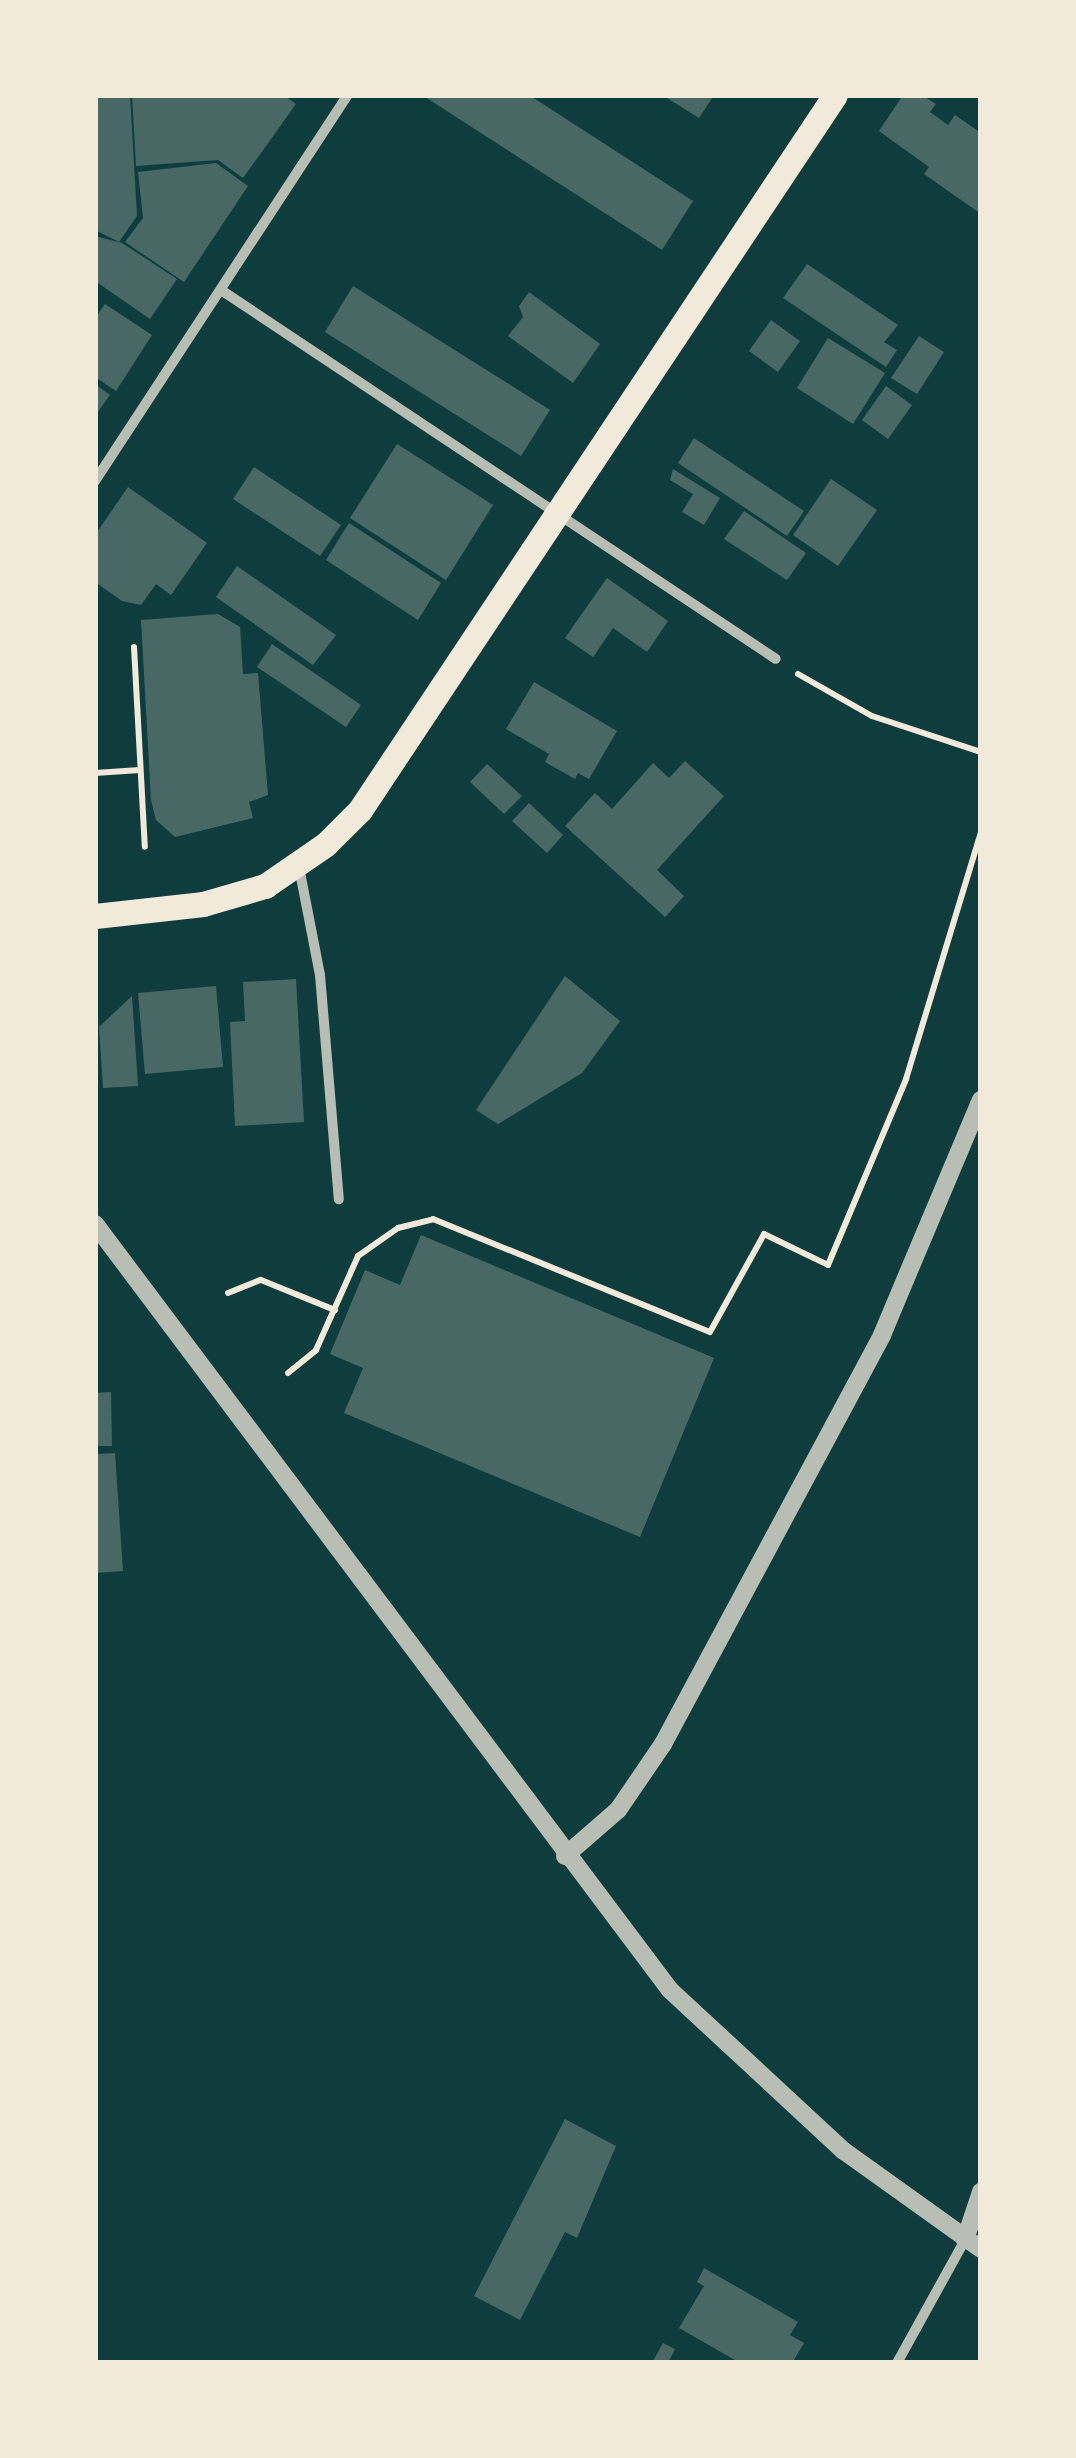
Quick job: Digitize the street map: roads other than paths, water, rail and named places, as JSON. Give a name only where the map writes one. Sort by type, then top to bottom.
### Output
[{"type":"main road","points":[[95,916],[203,904],[265,886],[326,844],[389,773],[835,95]]},
{"type":"street","points":[[95,481],[348,95]]},
{"type":"street","points":[[221,290],[776,659]]},
{"type":"street","points":[[298,866],[320,975],[338,1198]]},
{"type":"street","points":[[565,1856],[618,1810],[663,1744],[882,1335],[981,1100]]},
{"type":"street","points":[[95,1224],[565,1856],[670,1990],[751,2070],[844,2152],[973,2245]]},
{"type":"street","points":[[897,2363],[973,2245],[981,2192]]}]
